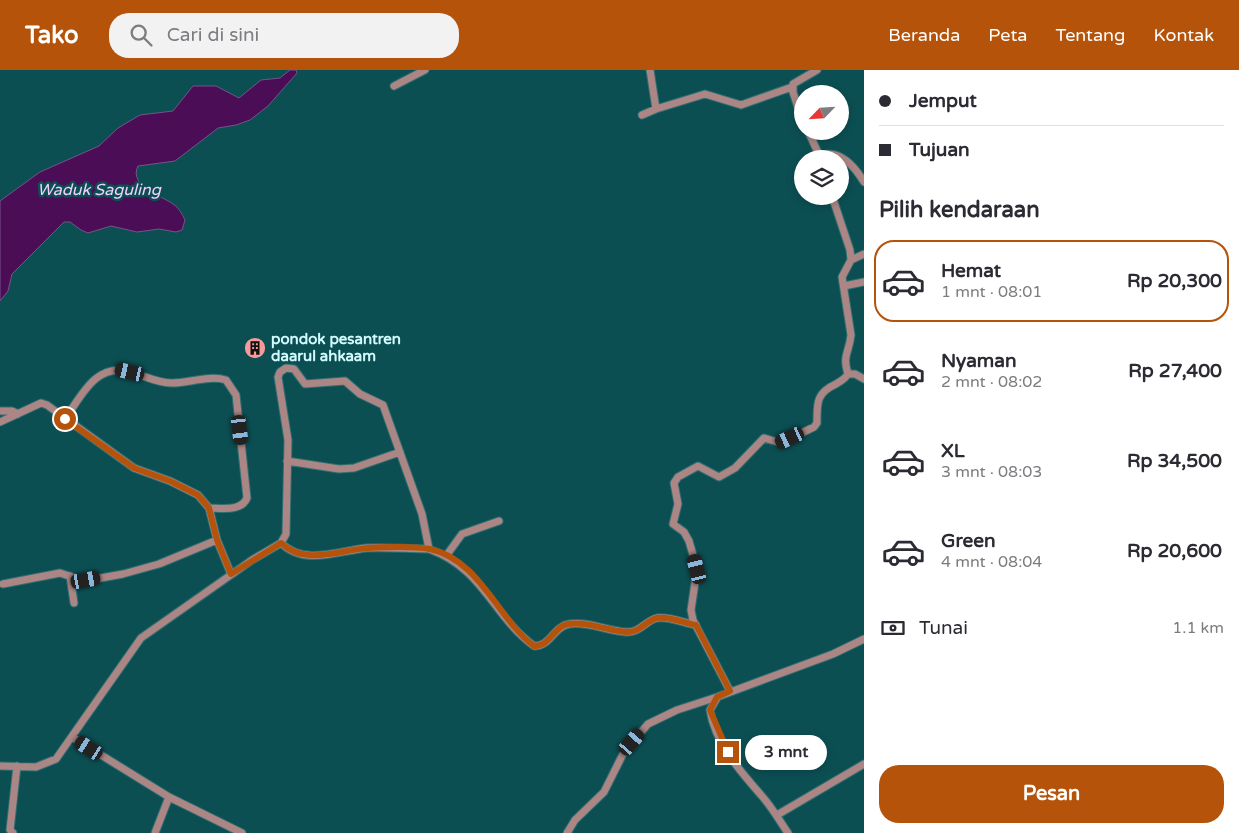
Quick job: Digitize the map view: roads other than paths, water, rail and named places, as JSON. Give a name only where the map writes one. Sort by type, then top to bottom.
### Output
[{"type":"street","points":[[394,86],[425,70]]},
{"type":"street","points":[[650,70],[656,109]]},
{"type":"street","points":[[642,115],[705,94],[741,105],[792,87],[796,82],[817,70]]},
{"type":"street","points":[[792,87],[794,94]]},
{"type":"street","points":[[849,164],[858,172],[864,182]]},
{"type":"street","points":[[835,205],[850,250],[851,260],[843,274],[852,335],[850,345],[844,356],[848,374]]},
{"type":"street","points":[[851,260],[864,254]]},
{"type":"street","points":[[844,286],[864,282]]},
{"type":"street","points":[[0,766],[36,766],[52,761],[60,755],[141,638],[231,574],[281,543],[286,534],[287,424],[278,377],[280,372],[286,368],[294,369],[305,384],[345,380],[364,397],[380,403],[385,408],[422,514],[429,549]]},
{"type":"street","points":[[65,419],[86,388],[96,378],[109,370],[119,369],[169,383],[215,378],[226,380],[236,395],[247,498],[244,504],[237,508],[209,508]]},
{"type":"street","points":[[730,691],[696,625],[691,610],[697,569],[689,541],[684,532],[673,522],[678,504],[674,483],[678,477],[698,466],[720,477],[735,468],[764,438],[781,443],[815,426],[821,393],[848,374],[855,374],[864,379]]},
{"type":"street","points":[[0,422],[43,404],[134,468],[170,481],[198,495],[209,508],[217,540],[231,574]]},
{"type":"street","points":[[0,411],[12,411],[18,414]]},
{"type":"street","points":[[287,462],[339,469],[354,468],[400,452]]},
{"type":"street","points":[[446,556],[462,534],[499,521]]},
{"type":"street","points":[[3,584],[60,573],[84,581],[123,574],[159,564],[217,540]]},
{"type":"street","points":[[281,543],[297,554],[316,556],[368,548],[429,549],[446,556],[474,577],[511,623],[534,646],[543,645],[559,628],[568,624],[626,632],[637,631],[652,620],[661,618],[696,625]]},
{"type":"street","points":[[70,576],[74,602]]},
{"type":"street","points":[[567,833],[575,820],[604,792],[624,752],[648,724],[677,710],[833,654],[864,639]]},
{"type":"street","points":[[717,697],[710,710],[722,741],[748,782],[777,815],[788,833]]},
{"type":"street","points":[[72,738],[168,797],[242,833]]},
{"type":"street","points":[[777,815],[864,764]]},
{"type":"street","points":[[13,833],[10,830],[17,766]]},
{"type":"street","points":[[155,833],[168,797]]},
{"type":"water","name":"Waduk Saguling","points":[[290,70],[296,70],[297,73],[268,106],[250,120],[218,128],[175,161],[138,166],[136,173],[142,185],[173,204],[180,211],[185,220],[182,230],[176,232],[159,229],[137,232],[111,226],[88,233],[70,222],[64,222],[12,274],[8,291],[0,301],[0,201],[40,172],[99,146],[118,128],[140,115],[173,111],[193,86],[216,86],[239,98],[261,80],[280,78]]},
{"type":"place","name":"pondok pesantren daarul ahkaam","points":[[255,348]]}]
